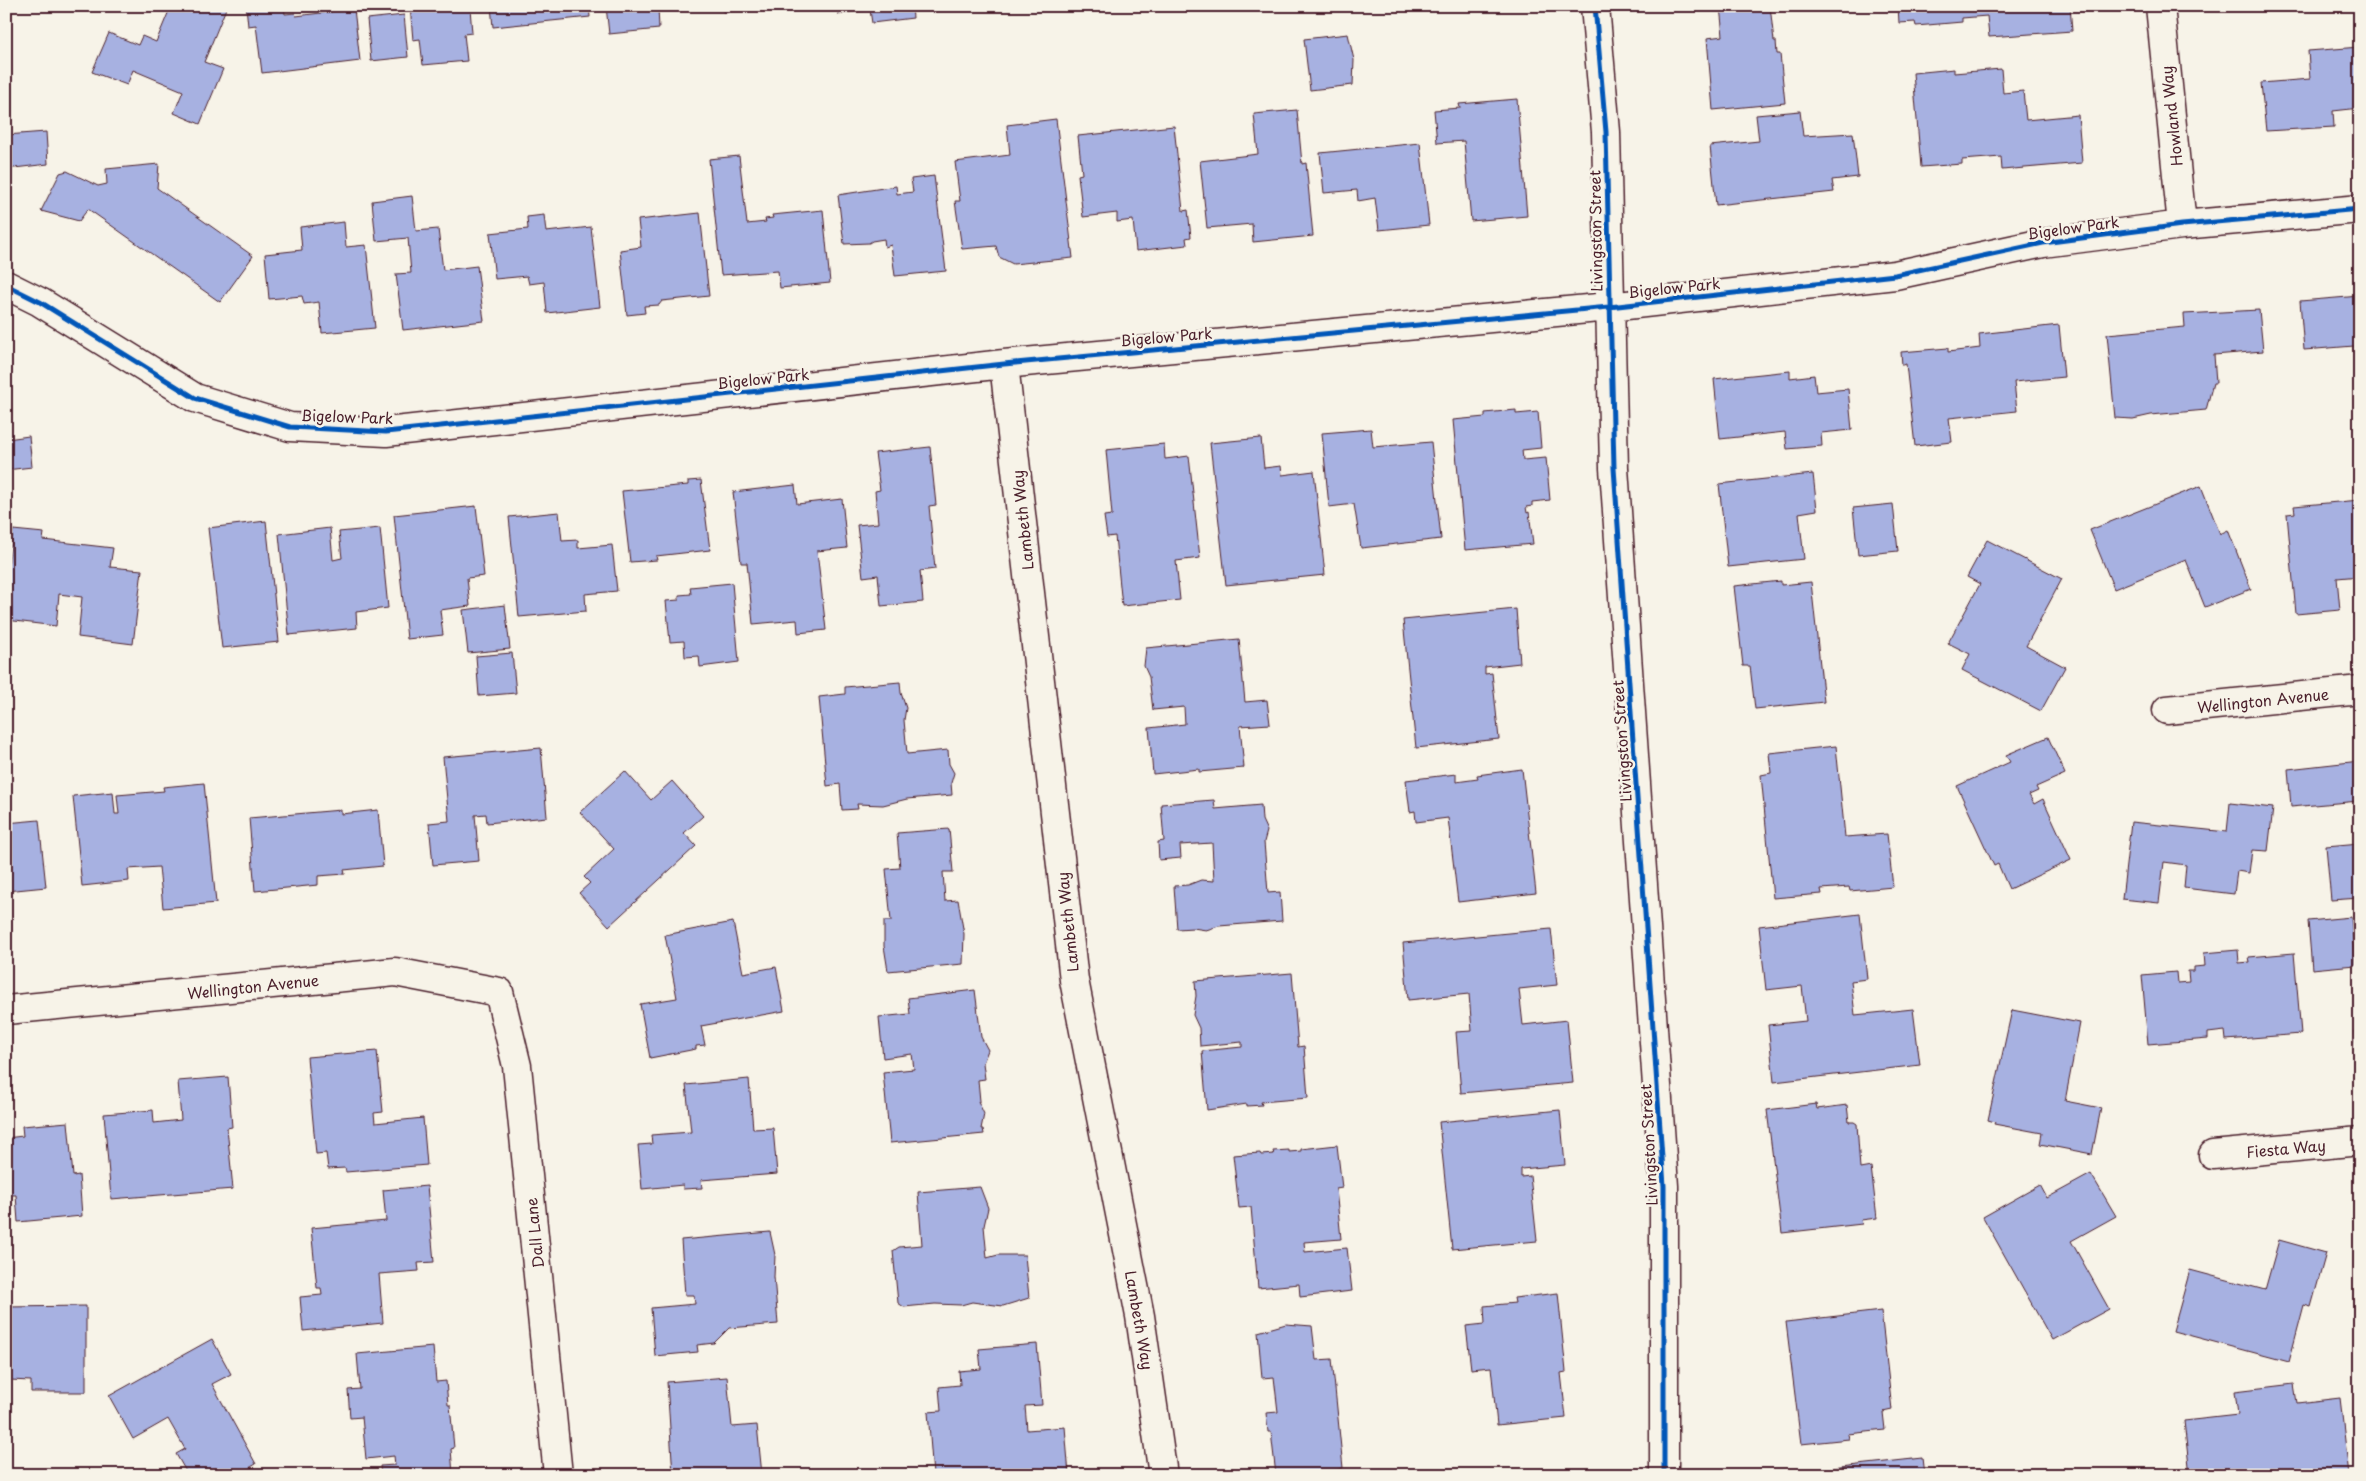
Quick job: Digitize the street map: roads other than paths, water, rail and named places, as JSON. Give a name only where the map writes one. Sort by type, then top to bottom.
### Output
[{"type":"street","name":"Livingston Street","points":[[1595,6],[1606,132],[1614,468],[1664,1186],[1664,1475]]},
{"type":"street","name":"Howland Way","points":[[2160,6],[2182,226]]},
{"type":"street","name":"Bigelow Park","points":[[6,285],[40,302],[195,398],[290,427],[386,432],[1004,364],[1609,307],[1894,274],[2043,243],[2182,226],[2360,209]]},
{"type":"street","name":"Lambeth Way","points":[[1004,364],[1074,980],[1140,1316],[1163,1475]]},
{"type":"street","name":"Wellington Avenue","points":[[2167,710],[2360,690]]},
{"type":"street","name":"Wellington Avenue","points":[[6,1010],[395,972],[499,992]]},
{"type":"street","name":"Dall Lane","points":[[499,992],[517,1066],[558,1475]]},
{"type":"street","name":"Fiesta Way","points":[[2213,1155],[2360,1141]]}]
